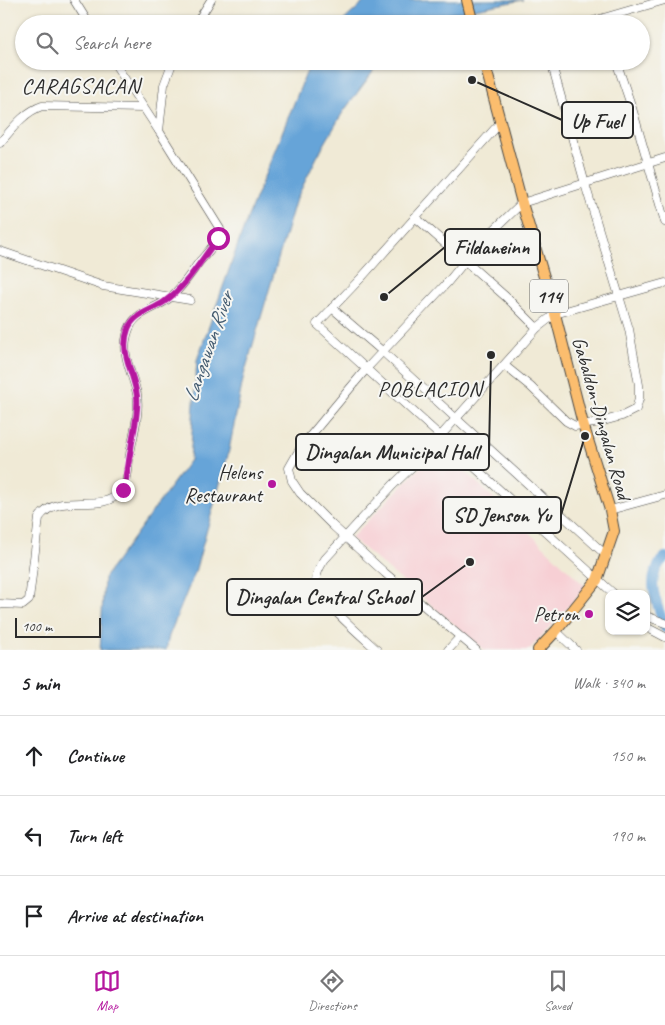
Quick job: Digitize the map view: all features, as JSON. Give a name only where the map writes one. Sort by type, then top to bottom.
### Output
[{"type":"main road","points":[[467,0],[471,15]]},
{"type":"main road","name":"Gabaldon-Dingalan Road","points":[[486,70],[522,203],[555,314],[583,424],[610,510],[614,531],[597,580],[556,631],[538,650]]},
{"type":"street","points":[[74,0],[83,15]]},
{"type":"street","points":[[202,15],[211,0]]},
{"type":"street","points":[[621,15],[665,0]]},
{"type":"street","points":[[0,604],[23,606],[29,600],[39,518],[43,512],[57,505],[99,502],[115,498],[123,490],[127,478],[137,408],[137,395],[126,354],[126,337],[132,321],[171,297],[188,278],[220,234],[220,229],[216,222],[119,70]]},
{"type":"street","points":[[159,131],[164,85],[170,70]]},
{"type":"street","points":[[504,365],[531,387],[566,421],[575,426],[600,422],[628,414],[636,409],[639,399],[637,372],[629,329],[585,184],[553,70]]},
{"type":"street","points":[[619,70],[665,222]]},
{"type":"street","points":[[0,143],[31,111],[42,106],[143,108]]},
{"type":"street","points":[[500,123],[317,324],[609,590]]},
{"type":"street","points":[[476,650],[345,536],[300,493],[292,481],[289,468],[301,447],[367,368],[498,224],[522,203],[665,158]]},
{"type":"street","points":[[415,217],[506,297],[537,328]]},
{"type":"street","points":[[0,252],[102,286],[190,300]]},
{"type":"street","points":[[377,650],[317,590],[316,583],[320,566],[345,536],[419,460],[537,328],[555,314],[665,283]]},
{"type":"street","points":[[332,308],[382,351],[606,556]]},
{"type":"street","points":[[610,510],[665,494]]},
{"type":"street","points":[[650,618],[665,623]]},
{"type":"street","points":[[650,629],[665,637]]},
{"type":"street","points":[[556,631],[576,650]]},
{"type":"street","points":[[448,650],[460,637]]},
{"type":"shaded area","points":[[440,447],[586,587],[529,650],[485,650],[351,538]]},
{"type":"water","points":[[366,0],[523,0],[443,15],[350,15]]},
{"type":"water","name":"Langawan River","points":[[307,70],[374,70],[343,112],[317,157],[295,202],[244,375],[228,455],[195,572],[169,636],[166,650],[100,650],[104,578],[190,460],[197,360],[247,219]]},
{"type":"waterway","points":[[665,557],[658,565],[653,582],[656,600],[665,628]]},
{"type":"place","name":"Up Fuel","points":[[472,80]]},
{"type":"place","name":"Fildaneinn","points":[[384,297]]},
{"type":"place","name":"Dingalan Municipal Hall","points":[[491,355]]},
{"type":"place","name":"SD Jenson Yu","points":[[585,436]]},
{"type":"place","name":"Helens Restaurant","points":[[272,484]]},
{"type":"place","name":"Dingalan Central School","points":[[470,562]]},
{"type":"place","name":"Petron","points":[[589,614]]},
{"type":"district","name":"CARAGSACAN","points":[[81,85]]},
{"type":"district","name":"POBLACION","points":[[430,388]]},
{"type":"route","points":[[123,490],[127,478],[137,408],[135,386],[126,360],[125,349],[128,328],[136,317],[171,297],[218,238]]}]
